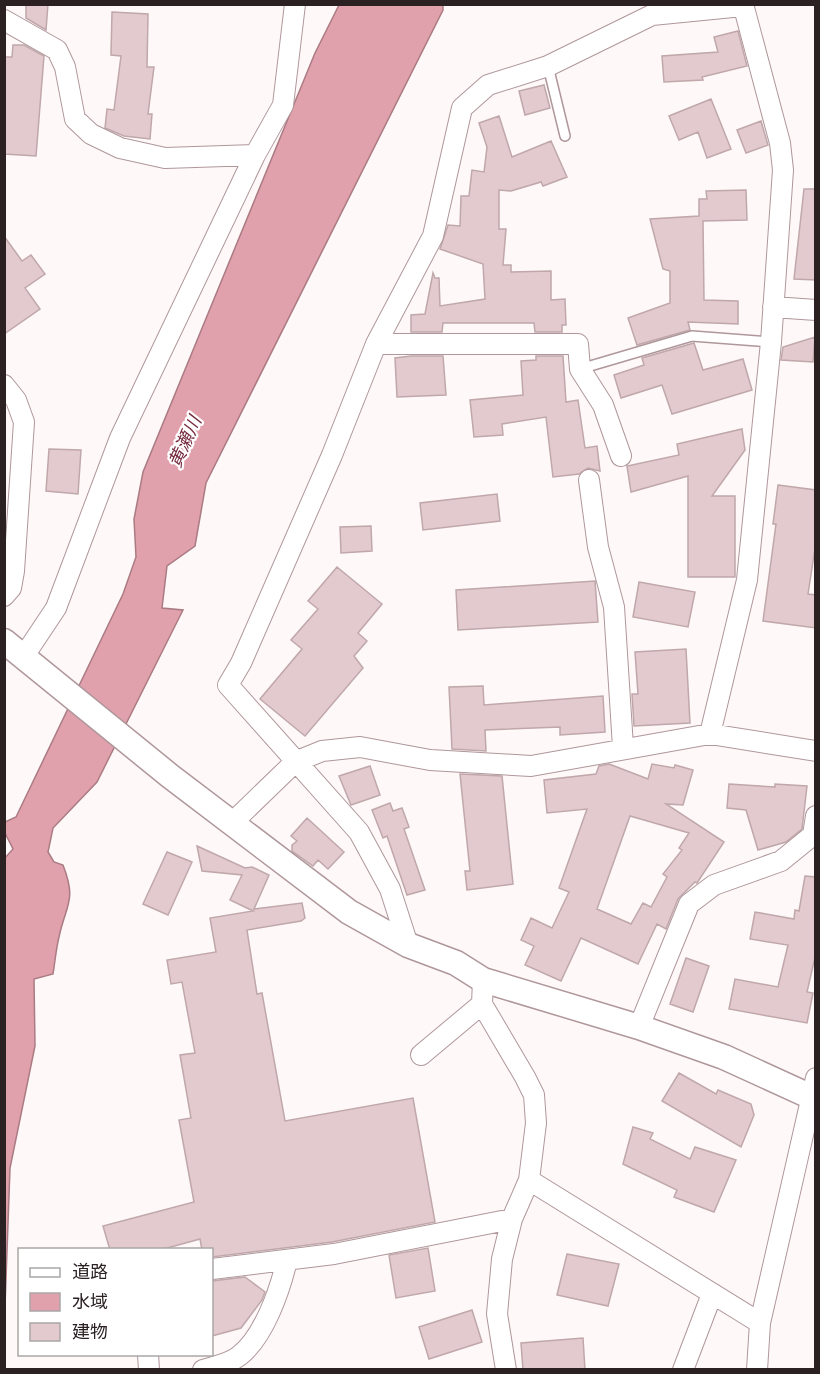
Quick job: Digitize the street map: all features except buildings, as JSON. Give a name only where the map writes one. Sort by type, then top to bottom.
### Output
[{"type":"street","points":[[29,660],[56,608],[120,438],[255,155],[283,105],[295,4]]},
{"type":"street","points":[[408,945],[390,889],[359,832],[228,685],[241,663],[332,455],[376,344],[433,236],[462,108],[488,85],[549,66],[652,15],[743,5],[782,152],[783,170],[771,342],[747,580],[710,734]]},
{"type":"street","points":[[4,20],[57,50],[65,67],[75,119],[91,134],[120,148],[165,158],[255,155]]},
{"type":"street","points":[[773,306],[816,310]]},
{"type":"street","points":[[376,344],[578,344],[580,369],[603,405],[621,456]]},
{"type":"street","points":[[4,385],[16,400],[24,422],[14,571],[11,588],[4,596]]},
{"type":"street","points":[[589,480],[598,547],[614,607],[623,747]]},
{"type":"street","points":[[4,641],[170,776],[233,822],[282,862],[349,912],[408,945],[456,963],[483,980],[639,1027],[815,1092],[760,1323],[757,1370]]},
{"type":"street","points":[[233,822],[295,762],[322,751],[360,747],[430,760],[531,766],[623,747],[710,734],[816,750]]},
{"type":"street","points":[[639,1027],[689,904],[714,885],[781,861],[813,835],[816,816]]},
{"type":"street","points":[[483,980],[482,1004],[534,1095],[536,1123],[529,1180],[512,1219],[502,1259],[497,1314],[506,1370]]},
{"type":"street","points":[[421,1054],[482,1004]]},
{"type":"street","points":[[529,1180],[760,1323]]},
{"type":"street","points":[[213,1269],[334,1254],[512,1219]]},
{"type":"street","points":[[203,1370],[237,1358],[247,1348],[279,1292],[287,1260]]},
{"type":"street","points":[[683,1370],[712,1294]]},
{"type":"lane","points":[[549,66],[565,136]]},
{"type":"lane","points":[[580,369],[692,336],[771,342]]},
{"type":"water","name":"黄瀬川","points":[[339,5],[443,5],[443,10],[206,483],[195,546],[167,566],[162,608],[183,610],[97,782],[53,828],[48,852],[54,862],[63,865],[70,895],[58,942],[53,974],[34,979],[35,1046],[10,1168],[5,1307],[4,859],[13,849],[5,833],[5,822],[16,817],[123,594],[136,557],[134,519],[143,472],[315,53]]}]
